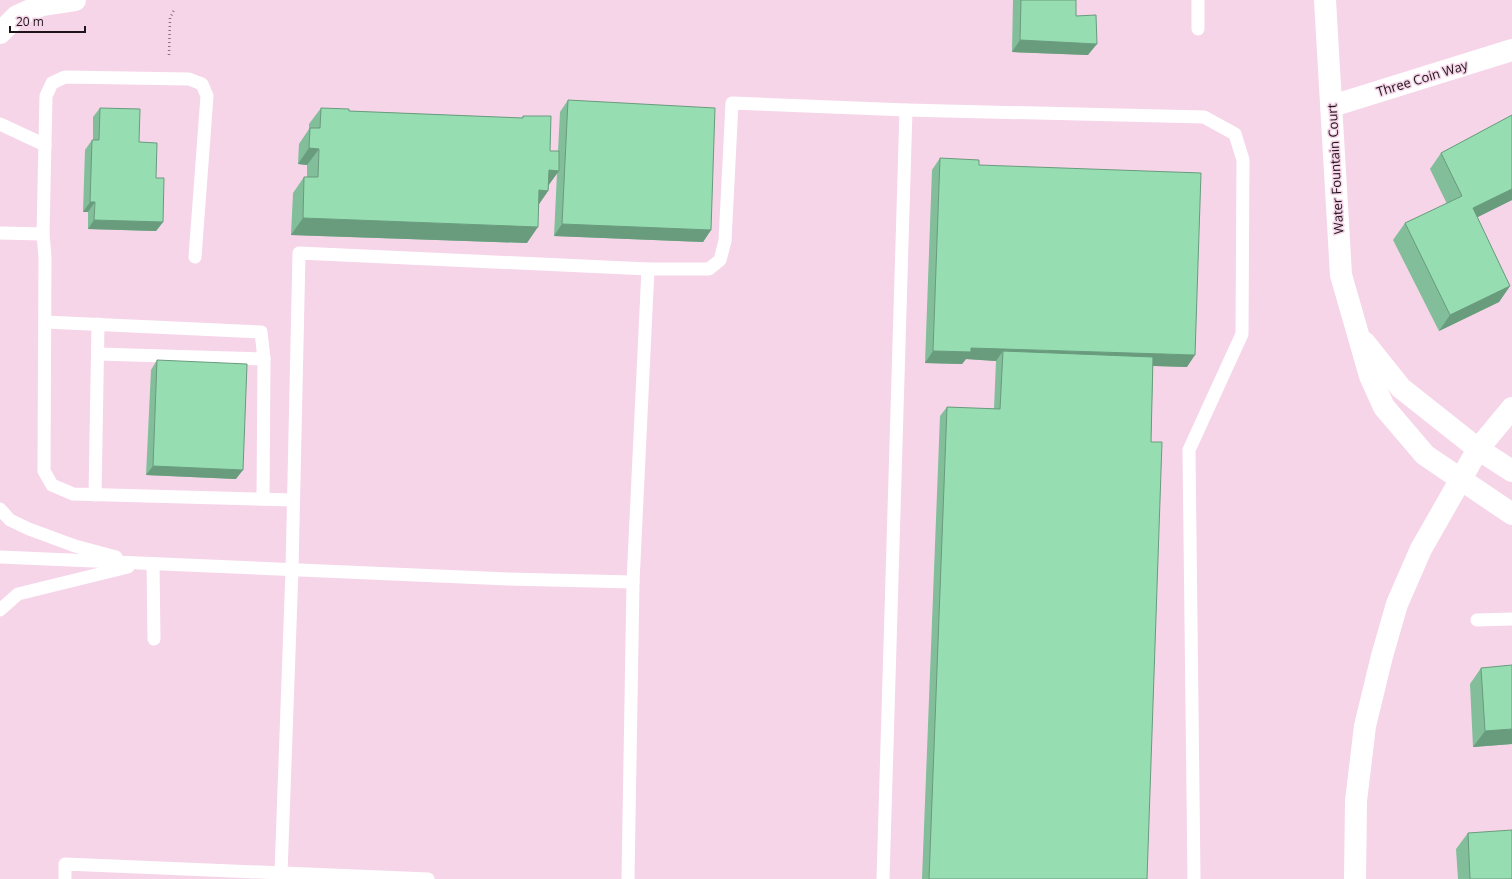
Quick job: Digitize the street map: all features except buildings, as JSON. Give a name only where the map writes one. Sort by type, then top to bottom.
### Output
[{"type":"street","points":[[0,32],[17,16],[42,5],[75,0]]},
{"type":"street","name":"Water Fountain Court","points":[[1325,0],[1341,275],[1360,336],[1370,376],[1384,407],[1425,455],[1512,514]]},
{"type":"street","name":"Three Coin Way","points":[[1332,106],[1512,50]]},
{"type":"street","name":"Water Fountain Court","points":[[1360,336],[1401,388],[1478,449],[1512,471]]},
{"type":"street","points":[[1355,879],[1356,801],[1365,726],[1382,656],[1397,604],[1421,549],[1462,480],[1478,449],[1512,408]]},
{"type":"lane","points":[[1198,0],[1198,29]]},
{"type":"lane","points":[[195,257],[207,96],[202,84],[189,80],[65,77],[52,83],[46,96],[42,234],[45,257],[44,471],[52,485],[74,494],[293,500]]},
{"type":"lane","points":[[281,873],[292,570],[299,253],[648,269],[709,269],[720,260],[725,241],[732,103],[906,110],[1204,117],[1235,134],[1243,160],[1242,334],[1189,450],[1194,879]]},
{"type":"lane","points":[[883,879],[906,110]]},
{"type":"lane","points":[[0,124],[45,145]]},
{"type":"lane","points":[[0,233],[42,234]]},
{"type":"lane","points":[[628,879],[633,582],[648,269]]},
{"type":"lane","points":[[45,322],[261,332],[264,358],[263,499]]},
{"type":"lane","points":[[95,495],[98,324]]},
{"type":"lane","points":[[98,354],[264,358]]},
{"type":"lane","points":[[0,509],[10,520],[29,529],[75,546],[147,564]]},
{"type":"lane","points":[[0,557],[570,582],[633,582]]},
{"type":"lane","points":[[0,610],[18,594],[147,564]]},
{"type":"lane","points":[[147,564],[154,639]]},
{"type":"lane","points":[[1477,620],[1512,619]]},
{"type":"lane","points":[[65,879],[65,864],[428,879]]},
{"type":"path","points":[[169,55],[170,18],[174,10]]}]
